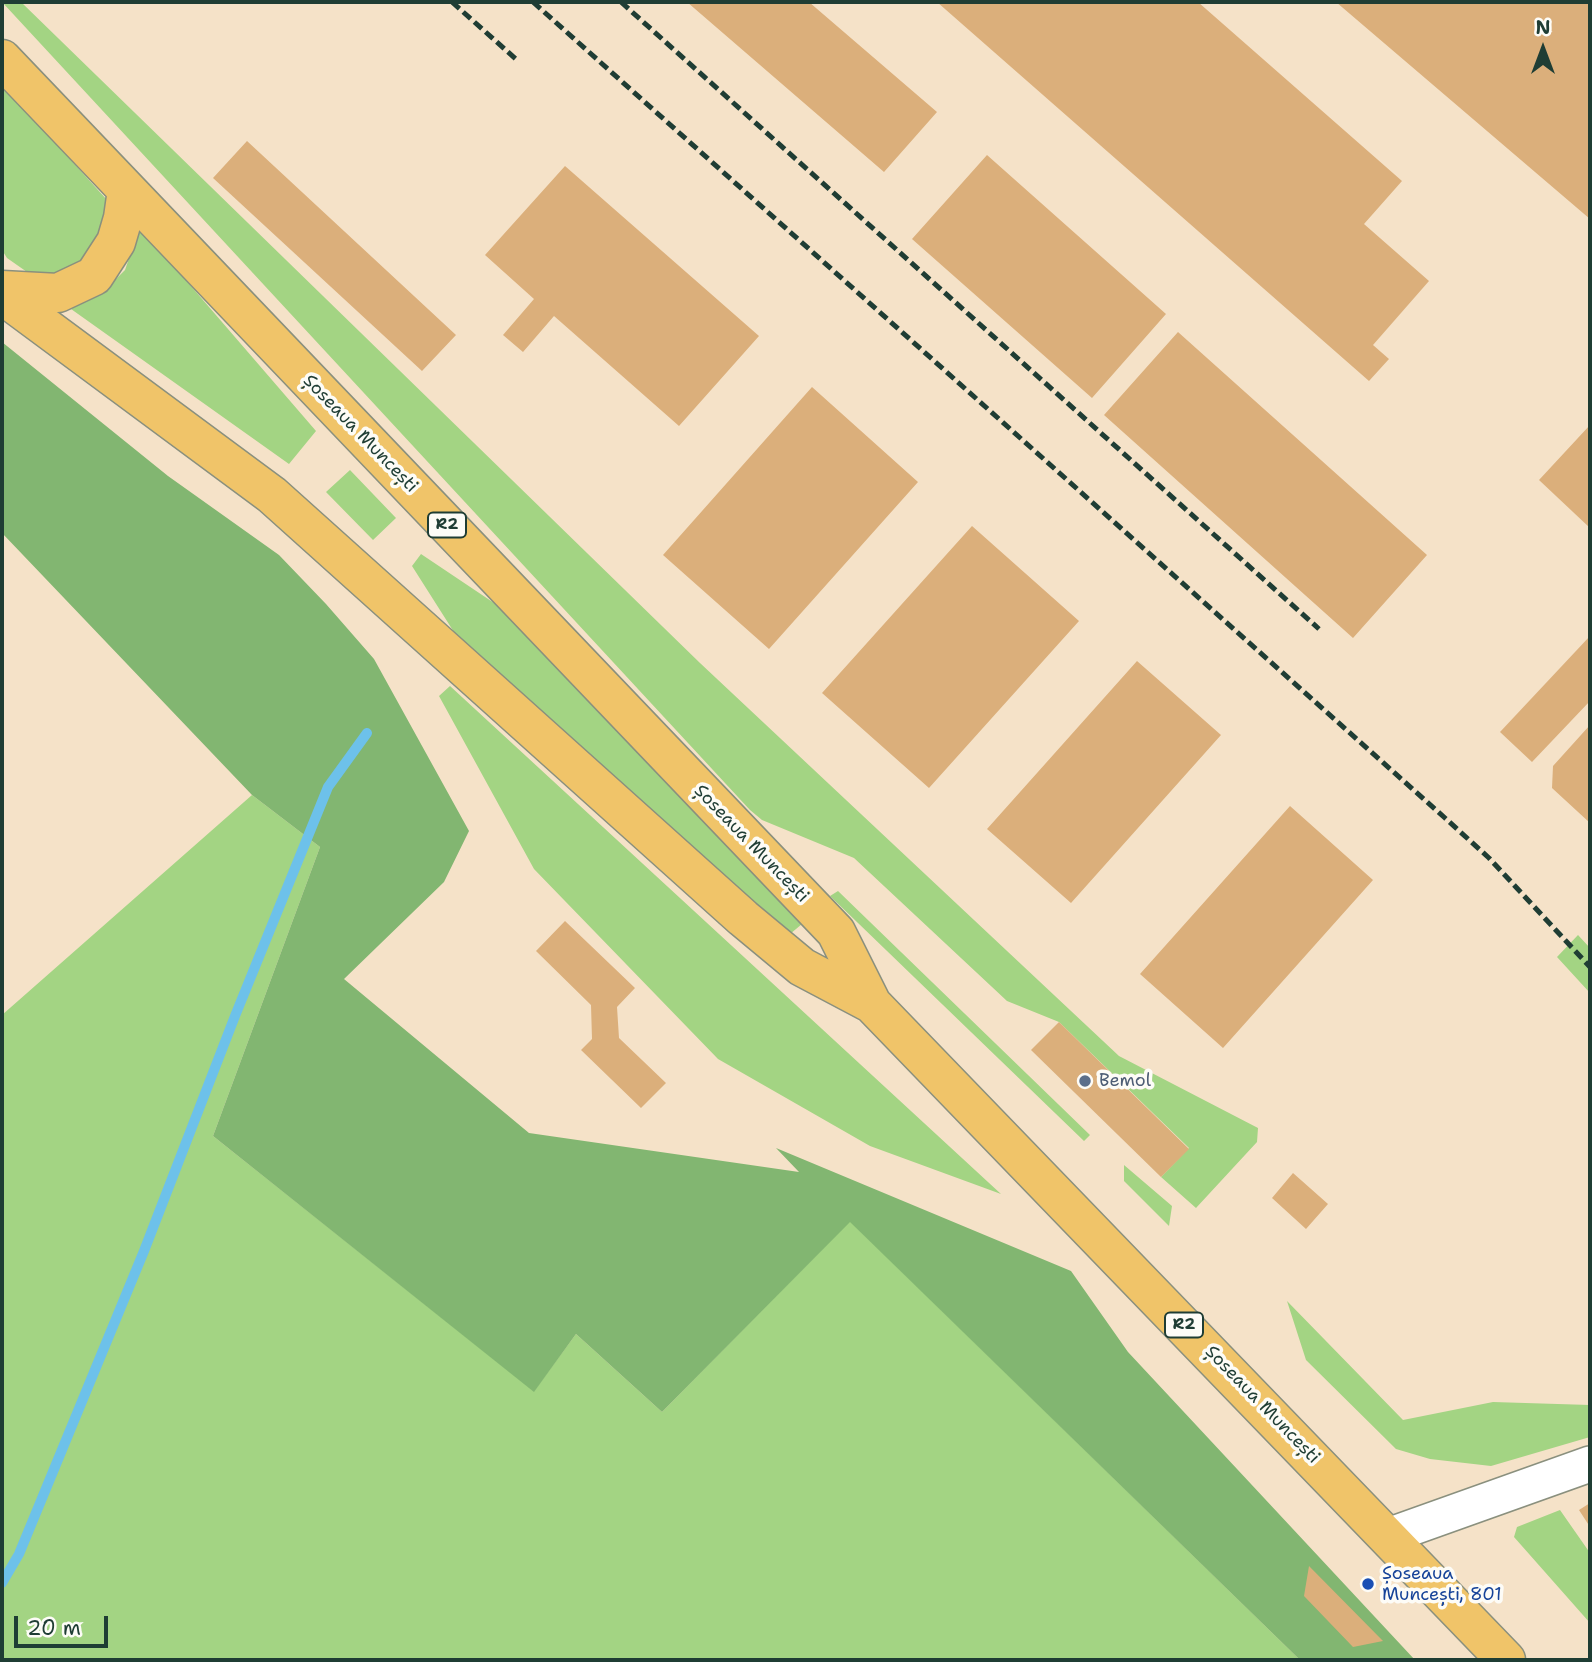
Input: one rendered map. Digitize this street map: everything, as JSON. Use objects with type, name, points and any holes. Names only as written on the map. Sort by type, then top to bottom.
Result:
[{"type":"main road","name":"Șoseaua Muncești","points":[[2,60],[836,932],[873,1004],[1506,1660]]},
{"type":"main road","points":[[2,292],[58,293],[94,276],[116,242],[124,218],[127,190]]},
{"type":"main road","name":"Șoseaua Muncești","points":[[2,292],[272,495],[782,951],[802,967],[873,1004]]},
{"type":"lane","points":[[1388,1536],[1590,1464]]},
{"type":"green space","points":[[2,2],[21,2],[700,663],[1119,1056],[1258,1128],[1257,1142],[1196,1208],[1161,1177],[1189,1148],[1059,1022],[1007,1001],[854,858],[762,820],[750,810]]},
{"type":"green space","points":[[2,84],[117,211],[82,267],[37,279],[7,258],[2,250]]},
{"type":"green space","points":[[140,227],[316,431],[289,464],[71,309],[105,290],[125,270]]},
{"type":"green space","points":[[2,342],[168,476],[279,555],[326,604],[374,659],[469,831],[444,882],[344,979],[529,1133],[799,1172],[776,1148],[1071,1271],[1128,1352],[1415,1660],[1300,1660],[850,1222],[662,1412],[576,1334],[534,1392],[213,1136],[320,847],[252,795],[2,533]]},
{"type":"green space","points":[[350,470],[396,518],[373,540],[326,492]]},
{"type":"green space","points":[[421,554],[503,609],[802,924],[790,934],[459,640],[412,566]]},
{"type":"green space","points":[[450,686],[1001,1194],[870,1146],[718,1059],[534,869],[439,696]]},
{"type":"green space","points":[[252,795],[320,847],[213,1136],[534,1391],[576,1334],[662,1412],[850,1221],[1300,1660],[2,1660],[2,1015]]},
{"type":"green space","points":[[838,891],[1090,1135],[1084,1141],[830,896]]},
{"type":"green space","points":[[1578,935],[1590,948],[1590,993],[1557,957]]},
{"type":"green space","points":[[1124,1165],[1172,1206],[1169,1226],[1124,1181]]},
{"type":"green space","points":[[1287,1301],[1403,1420],[1493,1402],[1590,1405],[1590,1437],[1491,1466],[1430,1459],[1396,1449],[1306,1360]]},
{"type":"green space","points":[[1560,1510],[1590,1553],[1590,1623],[1514,1537],[1517,1527]]},
{"type":"building","points":[[687,2],[809,2],[937,112],[884,172]]},
{"type":"building","points":[[937,2],[1198,2],[1402,181],[1364,224],[1429,281],[1373,345],[1389,359],[1369,381]]},
{"type":"building","points":[[1336,2],[1590,2],[1590,219]]},
{"type":"building","points":[[247,141],[456,335],[422,371],[213,178]]},
{"type":"building","points":[[987,155],[1166,314],[1092,398],[912,239]]},
{"type":"building","points":[[565,166],[759,336],[679,426],[554,316],[523,352],[503,335],[534,299],[485,255]]},
{"type":"building","points":[[1178,332],[1427,555],[1353,638],[1104,415]]},
{"type":"building","points":[[812,387],[918,482],[769,649],[663,555]]},
{"type":"building","points":[[1590,425],[1590,528],[1539,480]]},
{"type":"building","points":[[972,526],[1079,621],[929,788],[822,693]]},
{"type":"building","points":[[1590,636],[1590,701],[1532,762],[1500,732]]},
{"type":"building","points":[[1137,661],[1221,735],[1071,903],[987,829]]},
{"type":"building","points":[[1590,725],[1590,823],[1552,788],[1553,766]]},
{"type":"building","points":[[1290,806],[1373,880],[1223,1048],[1140,974]]},
{"type":"building","points":[[565,921],[635,988],[617,1007],[619,1038],[666,1083],[641,1108],[581,1050],[592,1039],[591,1005],[536,951]]},
{"type":"building","points":[[1059,1022],[1189,1149],[1161,1177],[1031,1050]]},
{"type":"building","points":[[1293,1173],[1328,1204],[1306,1229],[1272,1198]]},
{"type":"building","points":[[1590,1503],[1590,1527],[1579,1510]]},
{"type":"building","points":[[1309,1566],[1383,1641],[1353,1647],[1304,1596]]},
{"type":"waterway","points":[[2,1583],[19,1554],[144,1251],[328,787],[367,733]]},
{"type":"railway","points":[[452,2],[518,61]]},
{"type":"railway","points":[[533,2],[1489,858],[1590,967]]},
{"type":"railway","points":[[621,2],[1319,629]]},
{"type":"place","name":"Bemol","points":[[1085,1081]]},
{"type":"place","name":"Șoseaua Muncești, 801","points":[[1368,1584]]}]
